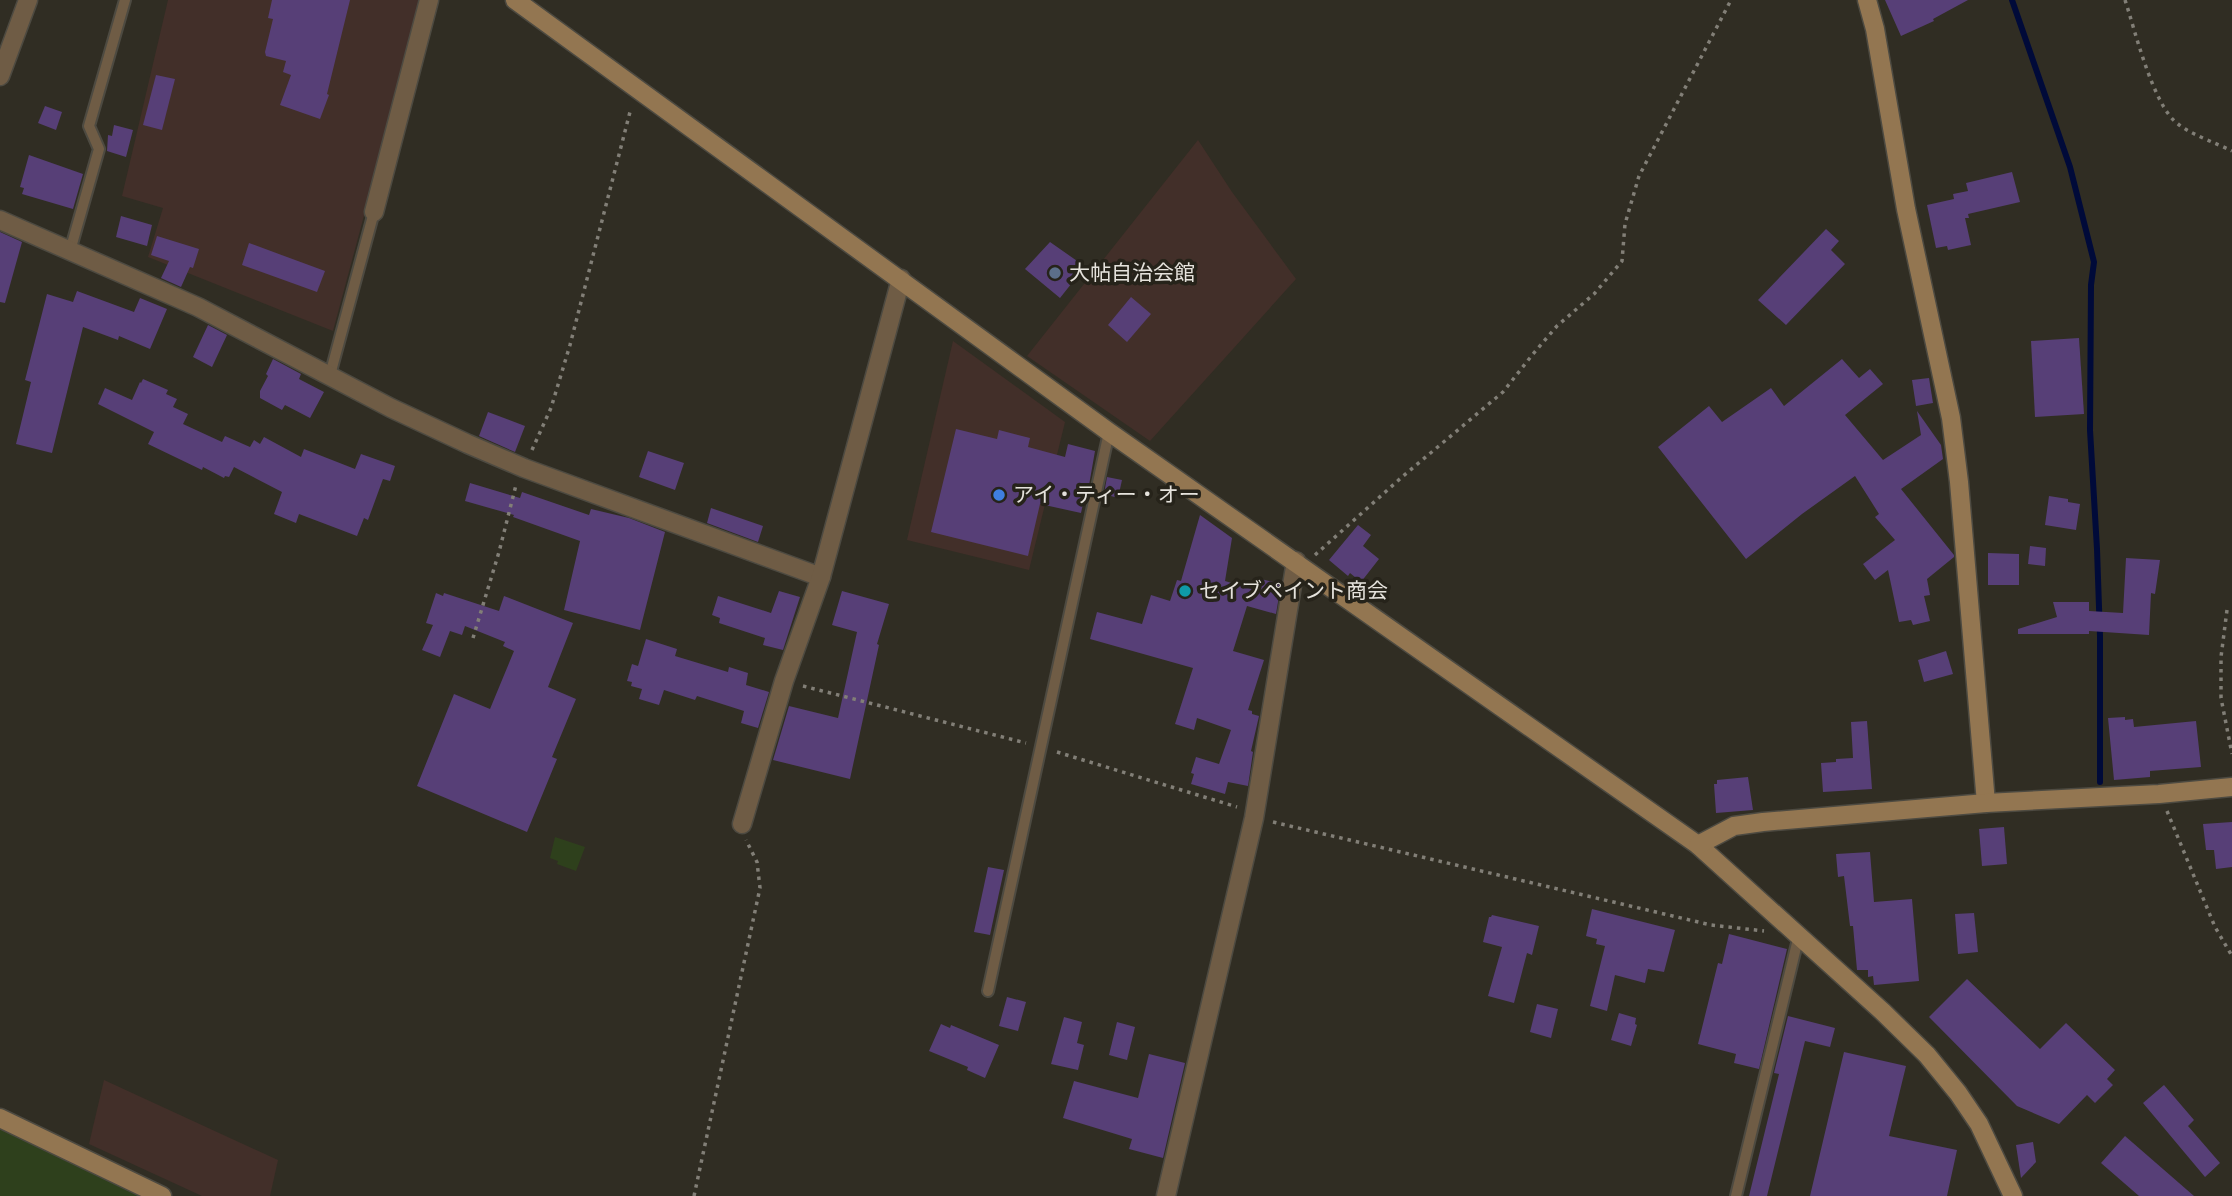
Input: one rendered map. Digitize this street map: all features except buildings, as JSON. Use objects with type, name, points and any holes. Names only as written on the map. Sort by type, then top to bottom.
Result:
[{"type":"street","points":[[0,76],[28,0]]},
{"type":"street","points":[[374,212],[429,0]]},
{"type":"street","points":[[515,0],[1109,432],[1698,845],[1927,1055],[1979,1124],[2013,1196]]},
{"type":"street","points":[[1867,0],[1875,29],[1906,209],[1951,418],[1959,482],[1986,803]]},
{"type":"street","points":[[0,220],[198,307],[424,423],[524,468],[821,577]]},
{"type":"street","points":[[742,824],[784,681],[821,577],[901,279]]},
{"type":"street","points":[[1166,1196],[1254,815],[1300,564]]},
{"type":"street","points":[[1698,845],[1734,826],[1986,803],[2159,794],[2232,787]]},
{"type":"street","points":[[0,1118],[162,1196]]},
{"type":"lane","points":[[70,251],[99,149],[89,126],[125,0]]},
{"type":"lane","points":[[330,375],[374,212]]},
{"type":"lane","points":[[988,990],[1109,432]]},
{"type":"lane","points":[[1736,1196],[1799,935]]},
{"type":"path","points":[[1300,564],[1503,392],[1557,326],[1594,294],[1622,261],[1625,224],[1639,176],[1731,0]]},
{"type":"path","points":[[2125,0],[2147,68],[2165,111],[2178,124],[2232,151]]},
{"type":"path","points":[[473,638],[499,552],[513,493],[551,408],[570,345],[636,88]]},
{"type":"path","points":[[2227,610],[2221,657],[2221,698],[2232,754]]},
{"type":"path","points":[[784,681],[1039,747],[1254,815],[1711,925],[1799,935]]},
{"type":"path","points":[[2159,794],[2215,927],[2232,956]]},
{"type":"path","points":[[694,1196],[760,888],[757,862],[742,833],[742,824]]},
{"type":"shaded area","points":[[168,0],[422,0],[333,331],[148,257],[163,208],[122,196]]},
{"type":"shaded area","points":[[1198,140],[1232,192],[1296,279],[1150,441],[1027,356]]},
{"type":"shaded area","points":[[953,341],[1065,422],[1029,570],[907,540]]},
{"type":"shaded area","points":[[104,1080],[278,1160],[270,1196],[202,1196],[89,1144]]},
{"type":"green space","points":[[555,837],[585,847],[576,871],[557,864],[558,861],[550,858]]},
{"type":"green space","points":[[0,1129],[139,1196],[0,1196]]},
{"type":"waterway","points":[[2012,0],[2070,167],[2094,262],[2091,285],[2090,430],[2100,636],[2100,782]]},
{"type":"place","name":"大帖自治会館","points":[[1055,273]]},
{"type":"place","name":"アイ・ティー・オー","points":[[999,495]]},
{"type":"place","name":"セイブペイント商会","points":[[1185,591]]}]
